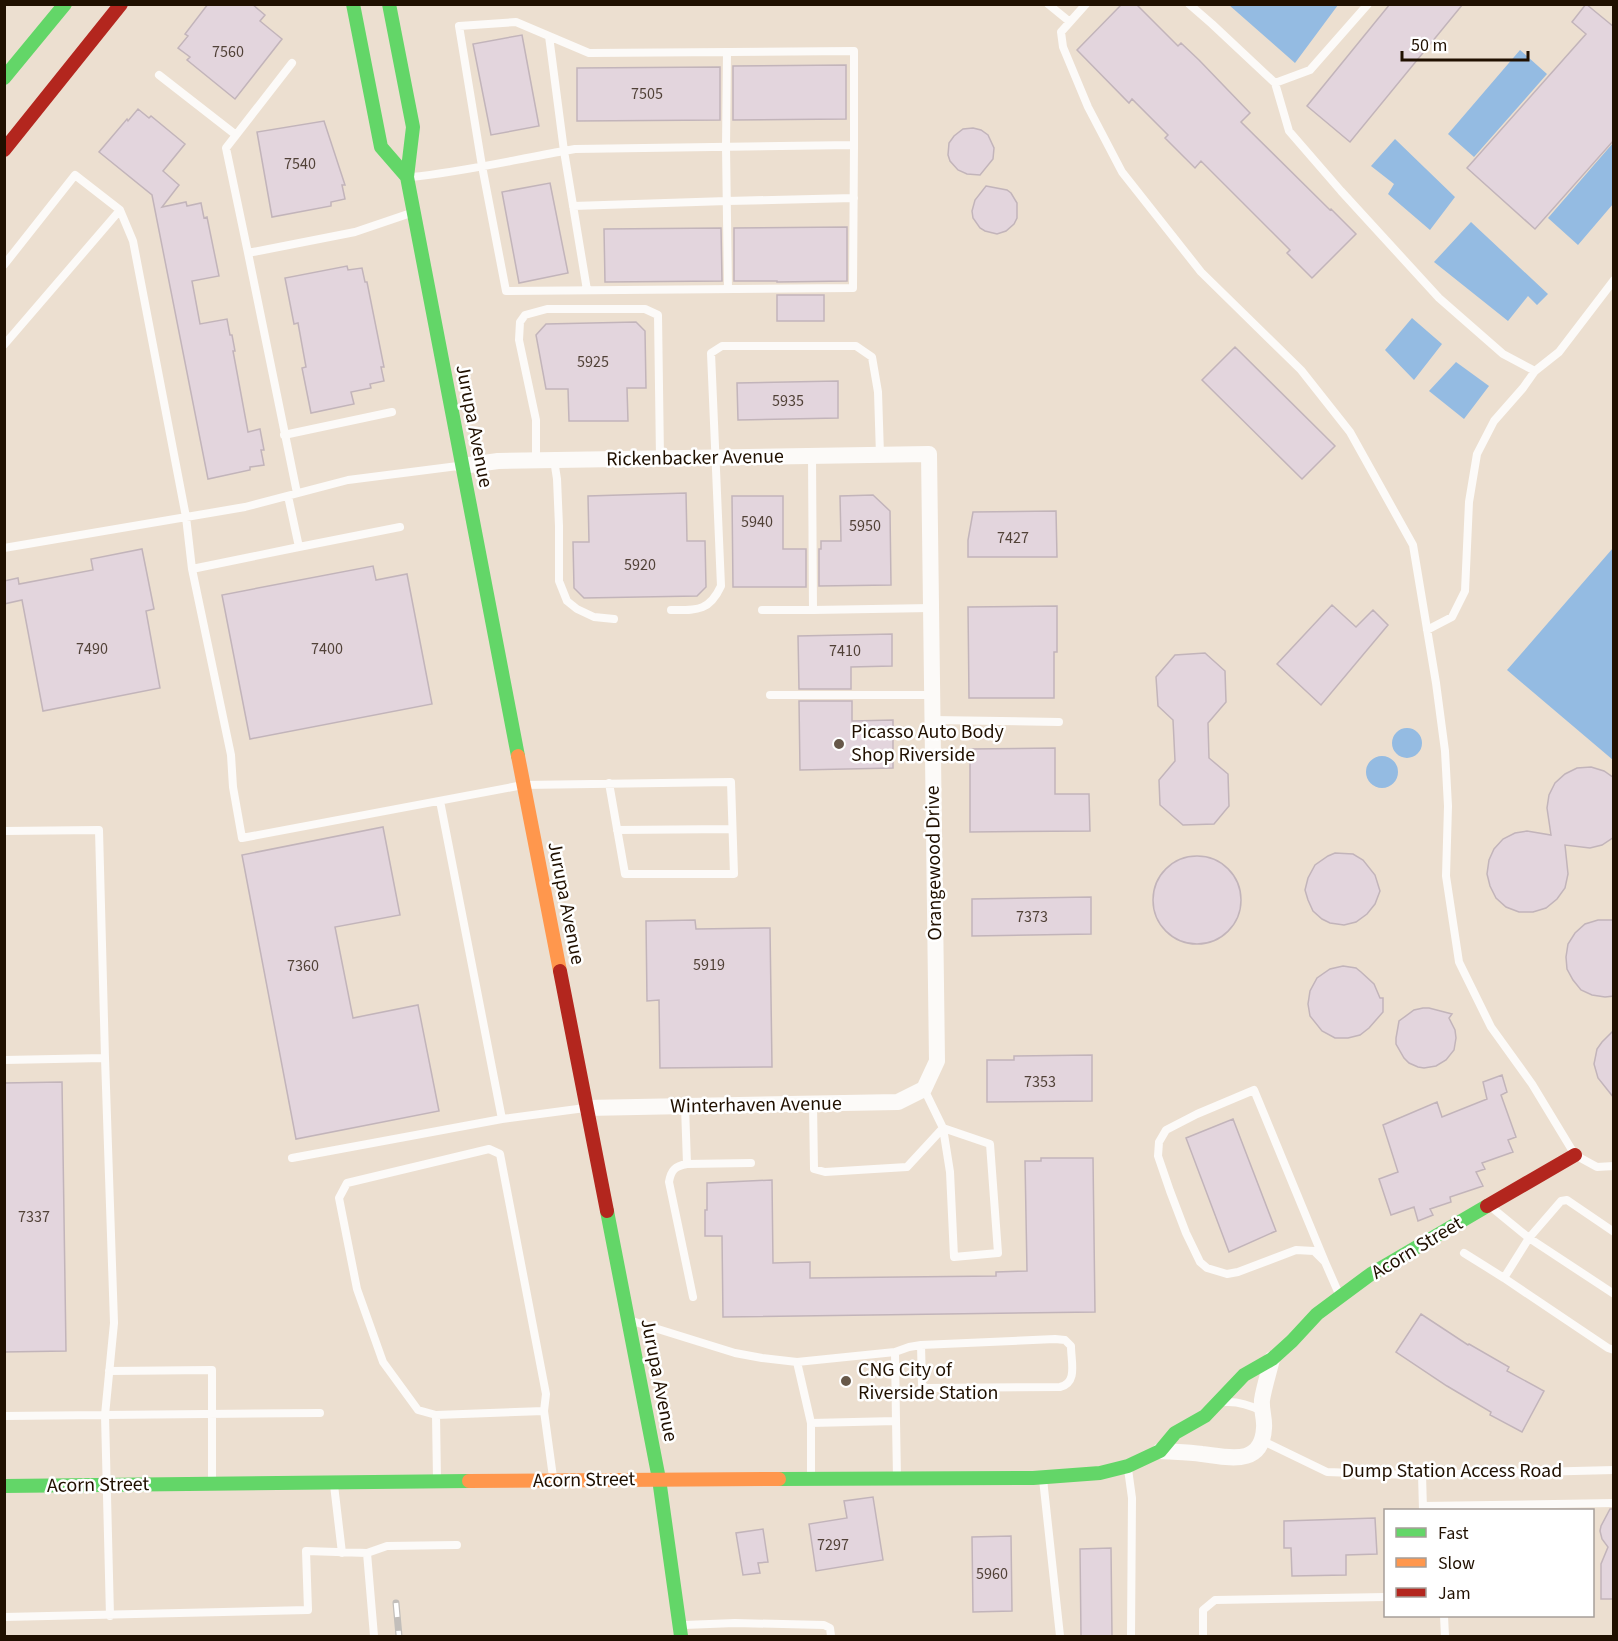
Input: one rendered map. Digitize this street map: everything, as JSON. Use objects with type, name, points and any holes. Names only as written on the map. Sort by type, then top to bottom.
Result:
[{"type":"main road","points":[[4,78],[65,4]]},
{"type":"main road","points":[[4,150],[121,4]]},
{"type":"main road","name":"Jurupa Avenue","points":[[353,4],[381,147],[407,177]]},
{"type":"main road","name":"Jurupa Avenue","points":[[389,4],[413,127],[407,177],[659,1479],[680,1631]]},
{"type":"main road","name":"Acorn Street","points":[[4,1486],[1043,1477],[1100,1473],[1128,1466],[1160,1451],[1175,1433],[1205,1416],[1245,1375],[1272,1359],[1317,1314],[1371,1274],[1575,1155]]},
{"type":"street","name":"Rickenbacker Avenue","points":[[462,466],[498,461],[536,460],[928,454]]},
{"type":"street","name":"Orangewood Drive","points":[[924,1089],[937,1061],[928,454]]},
{"type":"street","name":"Winterhaven Avenue","points":[[586,1108],[898,1102],[924,1089]]},
{"type":"street","points":[[1261,1440],[1264,1428],[1262,1399],[1272,1359]]},
{"type":"street","name":"Acorn Street","points":[[1160,1451],[1200,1453],[1235,1459],[1248,1456],[1256,1450],[1261,1440]]},
{"type":"lane","points":[[1047,4],[1070,22]]},
{"type":"lane","points":[[1086,4],[1061,32],[1063,47],[1088,107],[1122,172],[1201,272],[1301,370],[1350,432],[1413,546],[1445,751],[1448,806],[1446,876],[1459,963],[1491,1027],[1532,1084],[1575,1155],[1597,1167],[1614,1166]]},
{"type":"lane","points":[[1189,4],[1275,83],[1289,131],[1439,298],[1503,354],[1535,371]]},
{"type":"lane","points":[[1275,83],[1310,70],[1368,4]]},
{"type":"lane","points":[[516,22],[549,36],[589,53],[854,51],[854,288],[506,291],[482,166],[459,26],[516,22]]},
{"type":"lane","points":[[549,36],[564,151],[587,290]]},
{"type":"lane","points":[[727,52],[728,289]]},
{"type":"lane","points":[[292,63],[226,148],[284,435],[299,547]]},
{"type":"lane","points":[[159,75],[236,135]]},
{"type":"lane","points":[[407,177],[442,174],[575,149],[854,145]]},
{"type":"lane","points":[[4,264],[75,175],[120,210],[133,241],[186,517],[192,569],[231,755],[232,787],[242,838],[523,785],[609,783],[731,782],[734,874],[625,874],[609,783]]},
{"type":"lane","points":[[573,206],[854,198]]},
{"type":"lane","points":[[4,345],[120,210]]},
{"type":"lane","points":[[248,253],[355,232],[414,212]]},
{"type":"lane","points":[[1427,630],[1452,617],[1465,591],[1469,502],[1477,454],[1494,421],[1535,371],[1559,352],[1614,280]]},
{"type":"lane","points":[[536,460],[536,420],[519,340],[520,322],[525,315],[547,309],[603,308],[645,309],[658,315],[660,458]]},
{"type":"lane","points":[[671,610],[698,610],[713,600],[721,586],[711,353],[722,346],[856,346],[872,357],[878,392],[880,455]]},
{"type":"lane","points":[[284,435],[392,412]]},
{"type":"lane","points":[[812,456],[813,610]]},
{"type":"lane","points":[[554,460],[557,478],[559,581],[567,601],[577,609],[594,617],[614,619]]},
{"type":"lane","points":[[4,548],[245,507],[348,480],[462,466]]},
{"type":"lane","points":[[192,569],[400,527]]},
{"type":"lane","points":[[762,610],[931,608]]},
{"type":"lane","points":[[770,695],[932,695]]},
{"type":"lane","points":[[932,720],[1059,722]]},
{"type":"lane","points":[[440,801],[502,1119]]},
{"type":"lane","points":[[617,830],[732,829]]},
{"type":"lane","points":[[4,831],[99,830],[114,1323],[105,1415],[110,1616]]},
{"type":"lane","points":[[4,1060],[105,1058]]},
{"type":"lane","points":[[924,1089],[943,1128],[950,1172],[954,1257],[998,1253],[990,1144],[943,1128]]},
{"type":"lane","points":[[1325,1262],[1314,1251],[1296,1250],[1238,1272],[1227,1274],[1206,1268],[1200,1262],[1186,1233],[1158,1156],[1159,1142],[1166,1130],[1254,1090],[1341,1297]]},
{"type":"lane","points":[[813,1104],[814,1168],[825,1172],[907,1167],[943,1128]]},
{"type":"lane","points":[[685,1106],[687,1164]]},
{"type":"lane","points":[[292,1158],[502,1119],[586,1108]]},
{"type":"lane","points":[[543,1411],[436,1415],[418,1410],[383,1362],[357,1289],[339,1198],[347,1182],[489,1149],[500,1154],[546,1394],[543,1411],[553,1480]]},
{"type":"lane","points":[[693,1297],[669,1182],[671,1172],[678,1166],[687,1164],[751,1163]]},
{"type":"lane","points":[[1504,1278],[1529,1238],[1561,1201],[1567,1200],[1614,1232]]},
{"type":"lane","points":[[1489,1205],[1529,1238],[1614,1294]]},
{"type":"lane","points":[[1464,1253],[1614,1350]]},
{"type":"lane","points":[[627,1319],[735,1353],[797,1362],[895,1352],[921,1345],[1065,1340],[1071,1347],[1072,1380],[1068,1386],[1060,1388],[926,1388],[922,1384],[921,1345]]},
{"type":"lane","points":[[895,1352],[897,1478]]},
{"type":"lane","points":[[797,1362],[811,1423],[812,1478]]},
{"type":"lane","points":[[110,1371],[212,1370],[212,1484]]},
{"type":"lane","points":[[1219,1403],[1235,1401],[1250,1405],[1262,1412]]},
{"type":"lane","points":[[4,1416],[320,1413]]},
{"type":"lane","points":[[436,1415],[437,1481]]},
{"type":"lane","points":[[811,1423],[896,1421]]},
{"type":"lane","name":"Dump Station Access Road","points":[[1261,1440],[1327,1472],[1422,1474],[1614,1470]]},
{"type":"lane","points":[[1128,1466],[1132,1498],[1131,1636]]},
{"type":"lane","points":[[1422,1474],[1423,1508],[1614,1503]]},
{"type":"lane","points":[[1043,1477],[1060,1636]]},
{"type":"lane","points":[[333,1482],[342,1553]]},
{"type":"lane","points":[[4,1617],[308,1610],[306,1551],[367,1553],[387,1546],[457,1545]]},
{"type":"lane","points":[[367,1553],[374,1636]]},
{"type":"lane","points":[[1203,1636],[1203,1610],[1215,1600],[1384,1597]]},
{"type":"lane","points":[[1444,1617],[1445,1636]]},
{"type":"lane","points":[[680,1631],[735,1623],[824,1625],[830,1628],[831,1636]]},
{"type":"water","points":[[1229,5],[1338,5],[1295,63]]},
{"type":"water","points":[[1520,50],[1547,74],[1474,157],[1448,134]]},
{"type":"water","points":[[1395,139],[1455,197],[1430,230],[1388,194],[1394,184],[1371,166]]},
{"type":"water","points":[[1613,143],[1613,204],[1578,245],[1548,218]]},
{"type":"water","points":[[1471,222],[1548,294],[1537,305],[1528,296],[1508,321],[1434,262]]},
{"type":"water","points":[[1412,318],[1442,344],[1414,380],[1385,350]]},
{"type":"water","points":[[1456,362],[1489,386],[1464,419],[1429,391]]},
{"type":"water","points":[[1613,548],[1613,760],[1507,670]]},
{"type":"water","points":[[1407,728],[1418,732],[1422,743],[1418,754],[1407,758],[1396,754],[1392,743],[1396,732]]},
{"type":"water","points":[[1382,756],[1393,761],[1398,772],[1393,783],[1382,788],[1371,783],[1366,772],[1371,761]]},
{"type":"building","points":[[208,4],[252,4],[265,15],[260,21],[282,39],[235,99],[187,60],[190,57],[178,48],[188,36],[185,34]]},
{"type":"building","points":[[1122,4],[1136,4],[1178,46],[1181,43],[1199,60],[1250,113],[1241,122],[1356,234],[1312,278],[1287,253],[1290,250],[1201,161],[1195,168],[1165,138],[1168,135],[1132,99],[1129,103],[1077,50]]},
{"type":"building","points":[[1390,4],[1463,4],[1350,142],[1307,106]]},
{"type":"building","points":[[1586,4],[1614,27],[1614,140],[1535,229],[1467,168],[1586,34],[1572,22]]},
{"type":"building","points":[[522,35],[539,126],[491,135],[473,44]]},
{"type":"building","points":[[846,65],[846,119],[733,120],[733,66]]},
{"type":"building","points":[[720,67],[720,120],[577,121],[577,68]]},
{"type":"building","points":[[138,109],[149,118],[151,116],[185,144],[163,171],[179,185],[162,207],[186,202],[187,206],[201,203],[204,218],[207,217],[219,276],[192,281],[200,324],[227,319],[230,335],[232,335],[248,432],[260,429],[264,450],[261,450],[264,465],[250,467],[250,470],[208,479],[152,195],[99,152]]},
{"type":"building","points":[[324,121],[345,185],[342,185],[345,199],[331,202],[331,206],[272,217],[257,132]]},
{"type":"building","points":[[973,128],[988,135],[994,148],[993,159],[980,175],[967,174],[958,170],[948,155],[949,143],[954,136],[963,129]]},
{"type":"building","points":[[550,183],[568,273],[519,283],[502,192]]},
{"type":"building","points":[[986,186],[1007,190],[1017,203],[1017,218],[1014,224],[1006,231],[997,234],[980,228],[973,218],[975,200]]},
{"type":"building","points":[[847,227],[847,281],[734,281],[734,228]]},
{"type":"building","points":[[721,228],[722,281],[605,282],[604,229]]},
{"type":"building","points":[[347,266],[348,270],[362,268],[365,282],[367,282],[384,367],[381,367],[384,381],[370,384],[371,388],[351,392],[354,404],[311,413],[302,368],[306,367],[298,323],[294,324],[285,278]]},
{"type":"building","points":[[777,295],[824,295],[824,321],[777,321]]},
{"type":"building","points":[[636,322],[645,331],[646,388],[627,388],[628,421],[569,421],[568,389],[546,389],[536,335],[546,324]]},
{"type":"building","points":[[1235,347],[1335,446],[1302,479],[1202,380]]},
{"type":"building","points":[[838,381],[838,418],[738,420],[737,383]]},
{"type":"building","points":[[686,493],[687,541],[705,541],[706,587],[697,596],[584,598],[574,588],[573,542],[589,542],[588,496]]},
{"type":"building","points":[[873,495],[890,511],[891,585],[819,586],[821,541],[841,541],[840,496]]},
{"type":"building","points":[[732,496],[783,496],[783,549],[806,549],[806,587],[733,587]]},
{"type":"building","points":[[1056,511],[1057,557],[968,557],[968,540],[973,512]]},
{"type":"building","points":[[142,549],[154,609],[146,611],[160,688],[43,711],[22,600],[4,604],[4,581],[18,578],[19,584],[93,570],[91,559]]},
{"type":"building","points":[[373,566],[376,580],[407,574],[432,704],[250,739],[222,595]]},
{"type":"building","points":[[1332,605],[1356,627],[1373,610],[1388,625],[1321,705],[1277,664]]},
{"type":"building","points":[[1057,606],[1054,698],[969,698],[968,607]]},
{"type":"building","points":[[892,634],[892,666],[851,667],[851,689],[799,689],[798,636]]},
{"type":"building","points":[[1205,653],[1225,671],[1226,702],[1208,723],[1209,758],[1228,774],[1229,806],[1214,824],[1183,825],[1160,805],[1159,780],[1175,761],[1173,720],[1158,706],[1156,677],[1175,655]]},
{"type":"building","points":[[799,701],[852,701],[852,721],[893,720],[893,768],[800,770]]},
{"type":"building","points":[[1055,748],[1055,794],[1089,794],[1090,831],[970,832],[970,749]]},
{"type":"building","points":[[1591,767],[1604,771],[1614,778],[1614,837],[1602,845],[1590,848],[1565,845],[1568,874],[1565,888],[1546,908],[1533,912],[1519,912],[1506,907],[1496,898],[1487,874],[1489,860],[1494,849],[1503,839],[1515,833],[1527,831],[1551,835],[1547,808],[1549,795],[1555,783],[1565,774],[1577,768]]},
{"type":"building","points":[[383,827],[400,915],[335,927],[353,1018],[418,1005],[439,1111],[296,1139],[242,855]]},
{"type":"building","points":[[1335,853],[1353,854],[1363,860],[1375,875],[1380,891],[1375,904],[1367,914],[1356,922],[1344,925],[1330,923],[1313,911],[1305,890],[1315,865]]},
{"type":"building","points":[[1188,856],[1206,856],[1222,863],[1234,875],[1241,891],[1241,909],[1234,925],[1222,937],[1206,944],[1188,944],[1172,937],[1160,925],[1153,909],[1153,891],[1160,875],[1172,863]]},
{"type":"building","points":[[1091,897],[1091,934],[972,936],[972,899]]},
{"type":"building","points":[[695,920],[696,929],[770,928],[772,1067],[660,1068],[659,1000],[647,1001],[646,921]]},
{"type":"building","points":[[1598,920],[1614,920],[1614,996],[1592,995],[1581,990],[1567,969],[1568,944],[1585,924]]},
{"type":"building","points":[[1343,966],[1356,968],[1374,984],[1380,998],[1383,998],[1383,1012],[1360,1035],[1335,1038],[1322,1031],[1310,1016],[1308,1004],[1310,991],[1317,978],[1330,969]]},
{"type":"building","points":[[1423,1008],[1452,1014],[1449,1018],[1456,1038],[1454,1050],[1446,1060],[1436,1066],[1424,1068],[1409,1063],[1396,1044],[1399,1021],[1414,1010]]},
{"type":"building","points":[[1614,1030],[1614,1098],[1598,1078],[1594,1064],[1597,1049]]},
{"type":"building","points":[[1092,1055],[1092,1101],[987,1102],[987,1060],[1014,1060],[1014,1056]]},
{"type":"building","points":[[1502,1075],[1507,1092],[1501,1095],[1516,1137],[1508,1140],[1513,1152],[1482,1163],[1485,1169],[1476,1172],[1483,1186],[1450,1197],[1451,1202],[1430,1209],[1433,1215],[1418,1221],[1414,1207],[1391,1215],[1379,1179],[1398,1172],[1383,1125],[1437,1102],[1442,1117],[1487,1099],[1483,1082]]},
{"type":"building","points":[[62,1082],[66,1351],[4,1352],[4,1083]]},
{"type":"building","points":[[1233,1119],[1276,1231],[1229,1252],[1186,1138]]},
{"type":"building","points":[[1041,1158],[1093,1158],[1095,1312],[723,1317],[722,1236],[705,1236],[707,1183],[772,1180],[773,1263],[810,1262],[810,1278],[996,1276],[996,1272],[1027,1271],[1025,1161],[1041,1161]]},
{"type":"building","points":[[1421,1314],[1468,1345],[1509,1367],[1507,1371],[1544,1391],[1522,1432],[1490,1415],[1491,1412],[1396,1352]]},
{"type":"building","points":[[873,1497],[883,1560],[816,1571],[809,1524],[847,1518],[844,1501]]},
{"type":"building","points":[[1610,1509],[1614,1509],[1614,1599],[1601,1599],[1601,1564],[1608,1547],[1600,1531]]},
{"type":"building","points":[[1375,1518],[1377,1554],[1346,1555],[1346,1575],[1292,1576],[1291,1548],[1284,1548],[1284,1521]]},
{"type":"building","points":[[763,1529],[768,1562],[758,1563],[760,1573],[743,1575],[736,1533]]},
{"type":"building","points":[[1011,1536],[1012,1611],[973,1612],[972,1537]]},
{"type":"building","points":[[1111,1548],[1112,1636],[1081,1636],[1080,1549]]},
{"type":"railway","points":[[396,1603],[399,1636]]},
{"type":"traffic: fast","points":[[4,78],[65,4]]},
{"type":"traffic: fast","points":[[353,4],[381,147],[407,177]]},
{"type":"traffic: fast","points":[[389,4],[413,127],[407,177],[518,756]]},
{"type":"traffic: fast","points":[[779,1479],[1033,1478],[1100,1473],[1128,1466],[1160,1451],[1175,1433],[1205,1416],[1244,1375],[1272,1359],[1317,1314],[1371,1274],[1487,1206]]},
{"type":"traffic: fast","points":[[607,1211],[659,1479],[681,1636]]},
{"type":"traffic: fast","points":[[4,1486],[469,1481]]},
{"type":"traffic: slow","points":[[518,756],[560,971]]},
{"type":"traffic: slow","points":[[469,1481],[779,1479]]},
{"type":"traffic: jam","points":[[4,150],[121,4]]},
{"type":"traffic: jam","points":[[560,971],[607,1211]]},
{"type":"traffic: jam","points":[[1487,1206],[1575,1155]]},
{"type":"place","name":"Picasso Auto Body Shop Riverside","points":[[839,744]]},
{"type":"place","name":"CNG City of Riverside Station","points":[[846,1381]]}]
